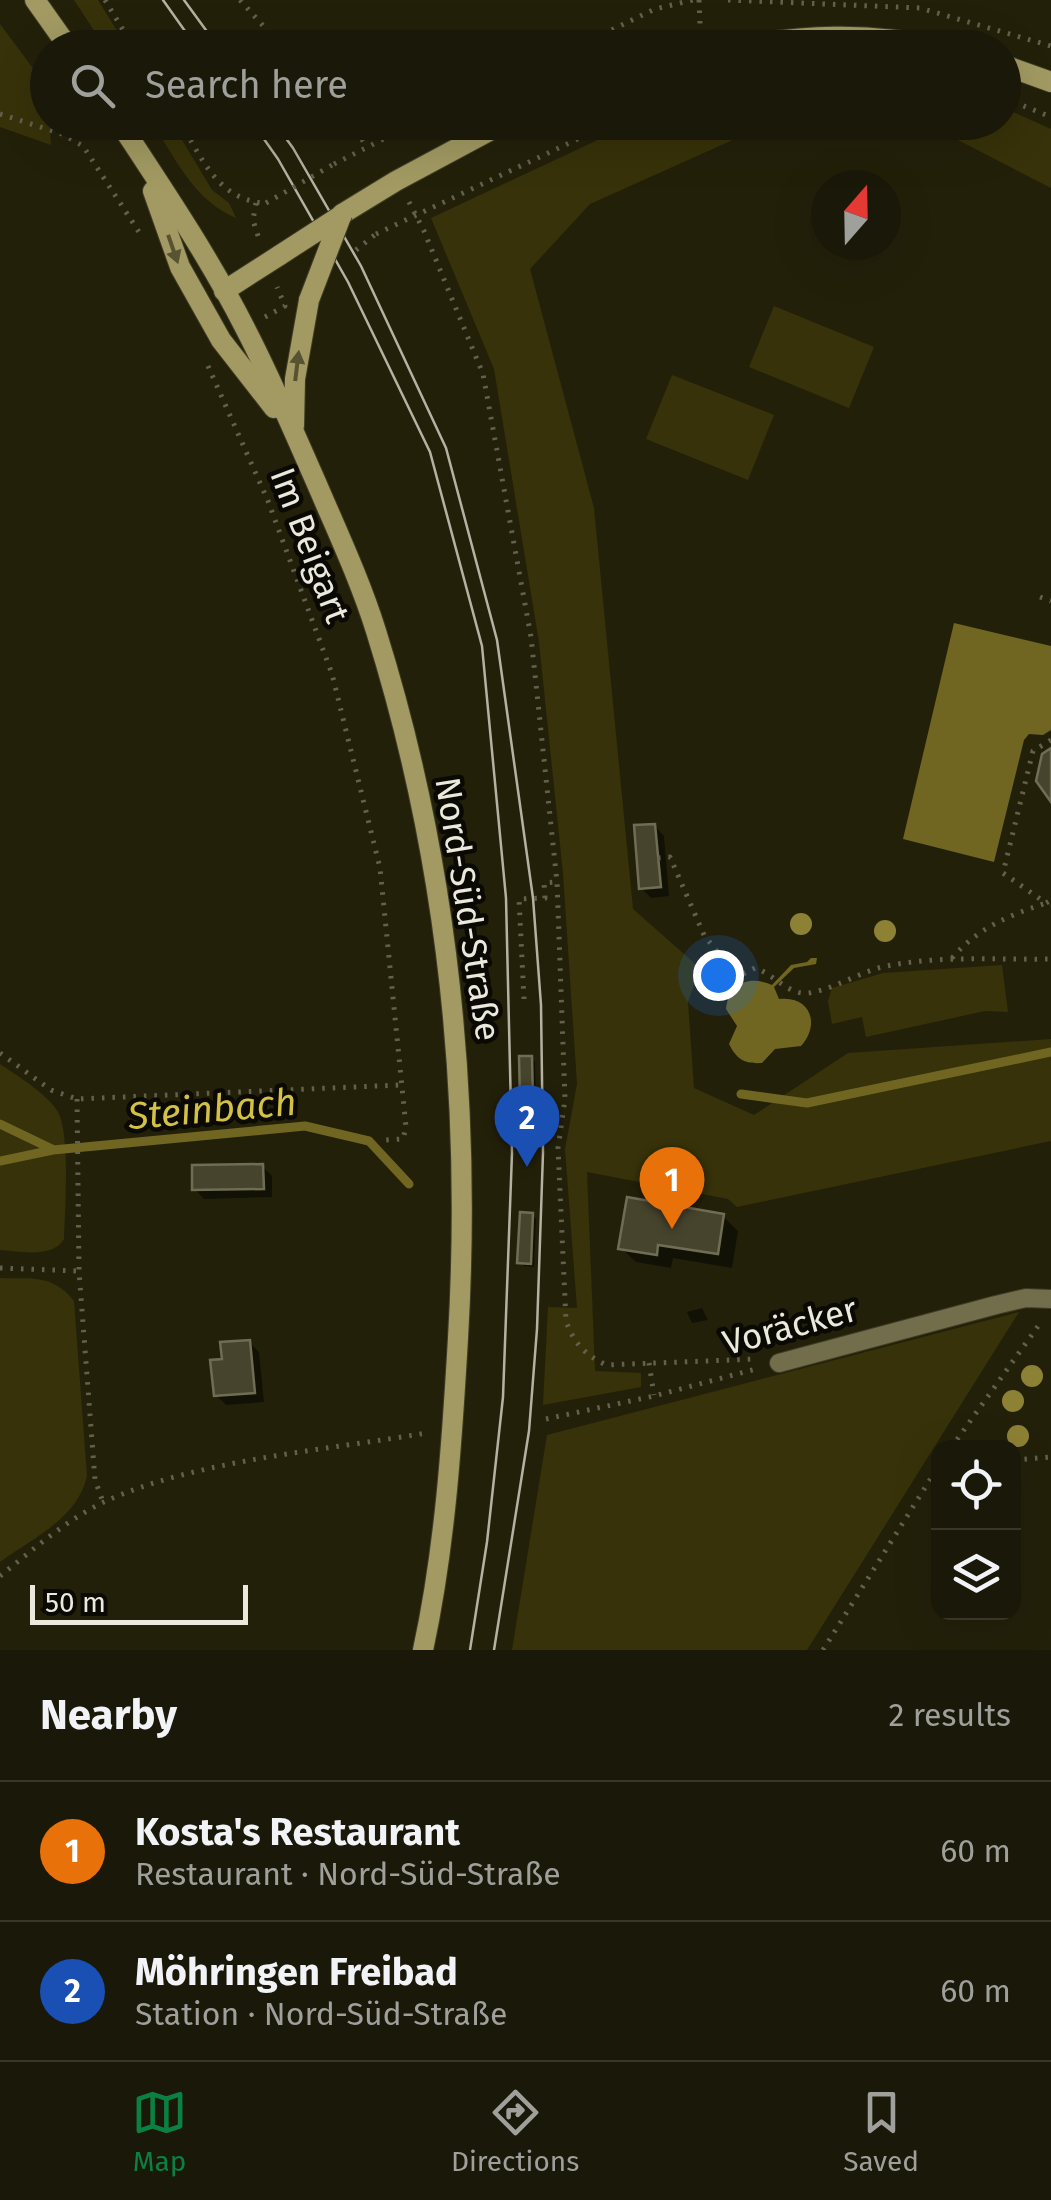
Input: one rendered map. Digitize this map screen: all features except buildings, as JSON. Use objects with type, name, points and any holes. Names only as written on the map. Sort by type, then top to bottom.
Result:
[{"type":"main road","points":[[34,0],[56,30]]},
{"type":"main road","points":[[1021,72],[1051,82]]},
{"type":"main road","name":"Nord-Süd-Straße","points":[[131,140],[224,290],[294,433],[376,628],[418,782],[434,860],[458,1063],[462,1271],[455,1398],[432,1608],[423,1650]]},
{"type":"main road","points":[[224,290],[351,208],[472,140]]},
{"type":"main road","points":[[142,156],[180,267],[221,340],[294,433]]},
{"type":"main road","points":[[294,433],[295,379],[309,300],[351,208]]},
{"type":"lane","name":"Voräcker","points":[[779,1363],[996,1304],[1026,1298],[1051,1299]]},
{"type":"path","points":[[106,0],[124,30]]},
{"type":"path","points":[[240,0],[266,30]]},
{"type":"path","points":[[611,30],[655,9],[696,0],[699,30]]},
{"type":"path","points":[[1021,105],[1051,117]]},
{"type":"path","points":[[0,114],[30,124]]},
{"type":"path","points":[[72,140],[83,146],[148,245]]},
{"type":"path","points":[[191,140],[218,185],[256,203],[266,203],[379,140]]},
{"type":"path","points":[[362,140],[366,146]]},
{"type":"path","points":[[376,234],[576,140]]},
{"type":"path","points":[[396,181],[417,216],[483,374],[531,637],[557,882],[565,1098],[558,1148],[566,1320],[574,1340],[588,1356],[606,1365],[748,1357],[779,1363]]},
{"type":"path","name":"Im Beigart","points":[[201,351],[268,500],[332,674],[380,868],[406,1127],[403,1138],[386,1140]]},
{"type":"path","points":[[1040,597],[1051,601]]},
{"type":"path","points":[[1049,902],[1003,874],[1034,752],[1051,740]]},
{"type":"path","points":[[658,858],[670,857],[704,935],[737,977],[756,968],[770,972],[786,988],[808,994],[878,968],[952,959],[1051,958]]},
{"type":"path","points":[[524,999],[519,899],[545,898],[544,883],[557,882]]},
{"type":"path","points":[[952,959],[972,936],[1001,918],[1049,902]]},
{"type":"path","points":[[0,1054],[51,1090],[76,1100],[400,1086]]},
{"type":"path","points":[[76,1100],[78,1271],[96,1480],[104,1502]]},
{"type":"path","points":[[0,1268],[78,1271]]},
{"type":"path","points":[[957,1440],[1051,1308]]},
{"type":"path","name":"Voräcker","points":[[546,1420],[779,1363]]},
{"type":"path","points":[[649,1364],[654,1396]]},
{"type":"path","points":[[0,1576],[62,1528],[104,1502],[208,1469],[426,1434]]},
{"type":"path","points":[[1021,1460],[1051,1458]]},
{"type":"path","points":[[823,1650],[931,1478]]},
{"type":"shaded area","points":[[74,0],[98,0],[117,30],[94,30]]},
{"type":"shaded area","points":[[0,24],[30,64],[30,138],[0,127]]},
{"type":"shaded area","points":[[1021,116],[1051,129],[1051,188],[958,140],[1021,140]]},
{"type":"shaded area","points":[[163,140],[182,140],[212,190],[229,203],[236,218],[209,201]]},
{"type":"shaded area","points":[[598,140],[733,140],[590,204],[530,269],[594,508],[633,909],[700,968],[688,1002],[694,1088],[754,1115],[848,1053],[1051,1039],[1051,1141],[737,1207],[728,1199],[587,1172],[595,1371],[641,1373],[641,1387],[543,1405],[548,1307],[577,1308],[565,1149],[577,1084],[563,873],[539,642],[494,369],[431,218]]},
{"type":"shaded area","points":[[774,306],[874,347],[849,408],[749,367]]},
{"type":"shaded area","points":[[672,375],[774,415],[748,480],[646,439]]},
{"type":"shaded area","points":[[954,623],[1051,646],[1051,730],[1043,735],[1029,734],[1024,740],[994,862],[903,839]]},
{"type":"shaded area","points":[[817,958],[816,964],[794,968],[774,987],[779,999],[805,1006],[811,1020],[807,1038],[801,1046],[775,1049],[762,1063],[742,1060],[729,1044],[737,1026],[726,1009],[731,993],[748,981],[772,985],[791,965]]},
{"type":"shaded area","points":[[1002,965],[1008,1012],[985,1011],[866,1037],[862,1017],[832,1024],[828,1001],[832,988],[883,973]]},
{"type":"shaded area","points":[[0,1064],[49,1100],[62,1125],[66,1175],[64,1239],[44,1252],[0,1250]]},
{"type":"shaded area","points":[[0,1278],[50,1282],[74,1301],[87,1476],[82,1491],[64,1515],[0,1562]]},
{"type":"shaded area","points":[[1019,1312],[939,1440],[931,1440],[931,1452],[807,1650],[512,1650],[547,1435]]},
{"type":"waterway","name":"Steinbach","points":[[741,1094],[807,1103],[1051,1052]]},
{"type":"waterway","points":[[0,1124],[52,1149]]},
{"type":"waterway","name":"Steinbach","points":[[0,1161],[53,1150],[305,1126],[369,1141],[409,1184]]},
{"type":"tram line","points":[[163,0],[184,30]]},
{"type":"tram line","points":[[184,0],[206,30]]},
{"type":"tram line","points":[[265,140],[348,282],[430,452],[482,646],[506,898],[512,1153],[503,1397],[470,1650]]},
{"type":"tram line","points":[[287,140],[361,266],[446,448],[497,640],[533,898],[541,1005],[543,1153],[537,1329],[529,1431],[494,1650]]},
{"type":"place","name":"Möhringen Freibad","points":[[527,1167]]},
{"type":"place","name":"Kosta's Restaurant","points":[[672,1229]]}]
